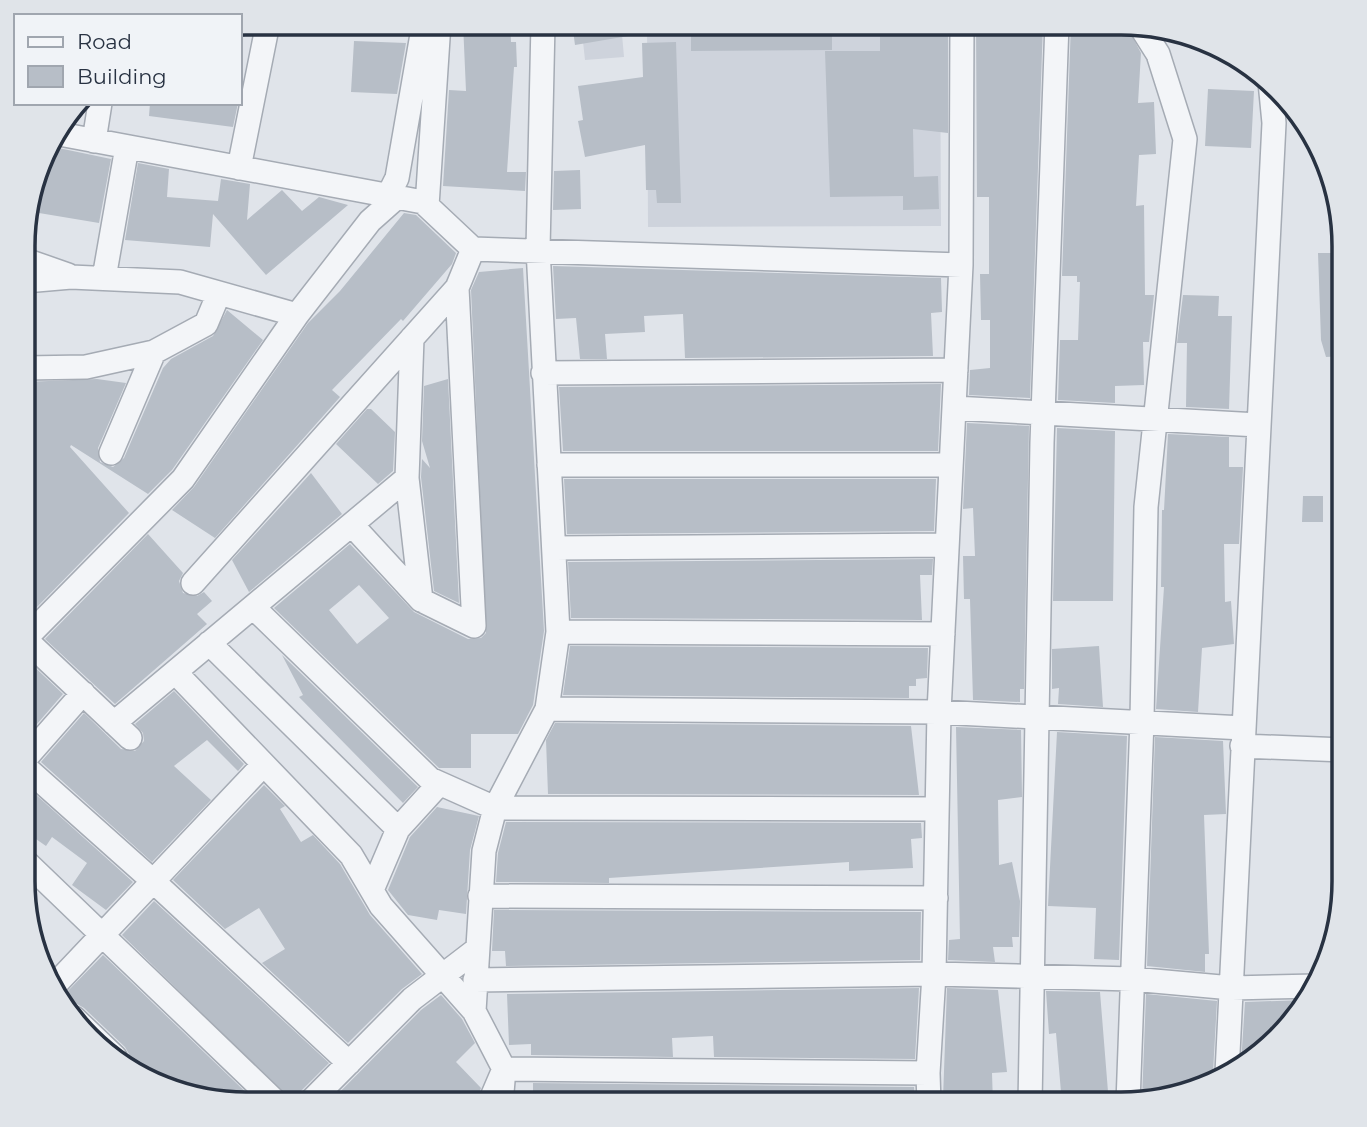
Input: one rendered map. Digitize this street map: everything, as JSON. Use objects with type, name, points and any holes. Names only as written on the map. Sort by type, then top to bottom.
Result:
[{"type":"street","points":[[239,168],[266,35]]},
{"type":"street","points":[[35,628],[183,479],[297,315],[392,196],[422,35]]},
{"type":"street","points":[[427,206],[438,35]]},
{"type":"street","points":[[474,1011],[484,851],[495,808],[547,709],[558,632],[538,249],[543,35]]},
{"type":"street","points":[[929,1092],[934,974],[939,712],[961,265],[962,35]]},
{"type":"street","points":[[1030,1092],[1043,413],[1057,35]]},
{"type":"street","points":[[1128,1092],[1142,720],[1146,506],[1185,139],[1157,54],[1147,37]]},
{"type":"street","points":[[1228,1062],[1274,124],[1272,99]]},
{"type":"street","points":[[93,141],[100,105]]},
{"type":"street","points":[[67,136],[423,202],[473,248],[961,265]]},
{"type":"street","points":[[104,278],[127,147]]},
{"type":"street","points":[[193,583],[457,288],[473,248]]},
{"type":"street","points":[[35,264],[71,277]]},
{"type":"street","points":[[35,280],[71,277],[180,282],[297,315]]},
{"type":"street","points":[[352,525],[421,600],[474,626],[457,288]]},
{"type":"street","points":[[35,369],[86,368],[154,352],[206,324],[219,293]]},
{"type":"street","points":[[412,338],[407,478],[421,600]]},
{"type":"street","points":[[111,453],[154,352]]},
{"type":"street","points":[[543,373],[956,370]]},
{"type":"street","points":[[954,408],[1258,425]]},
{"type":"street","points":[[549,465],[951,465]]},
{"type":"street","points":[[35,649],[122,730],[174,672],[407,478]]},
{"type":"street","points":[[554,548],[947,545]]},
{"type":"street","points":[[254,607],[430,779],[495,808],[937,809]]},
{"type":"street","points":[[558,632],[943,634]]},
{"type":"street","points":[[209,643],[398,829]]},
{"type":"street","points":[[174,672],[351,855],[381,906],[474,1011],[504,1069],[502,1092]]},
{"type":"street","points":[[35,748],[83,693]]},
{"type":"street","points":[[547,709],[939,712],[1036,719],[1142,720],[1332,748]]},
{"type":"street","points":[[60,980],[263,765]]},
{"type":"street","points":[[35,776],[349,1063]]},
{"type":"street","points":[[372,890],[398,829],[439,784]]},
{"type":"street","points":[[35,871],[265,1092]]},
{"type":"street","points":[[480,896],[936,898]]},
{"type":"street","points":[[320,1092],[412,999],[476,950]]},
{"type":"street","points":[[475,979],[934,974],[1132,979],[1232,988],[1303,986]]},
{"type":"street","points":[[504,1069],[928,1073]]},
{"type":"street","points":[[494,1092],[504,1069]]},
{"type":"shaded area","points":[[582,35],[622,35],[624,57],[585,60]]},
{"type":"shaded area","points":[[647,35],[940,35],[941,226],[648,227]]},
{"type":"building","points":[[464,35],[511,35],[511,42],[516,42],[517,67],[514,67],[507,172],[526,172],[525,191],[443,186],[449,90],[466,91]]},
{"type":"building","points":[[574,35],[634,35],[575,45]]},
{"type":"building","points":[[691,35],[832,35],[832,50],[691,51]]},
{"type":"building","points":[[880,35],[948,35],[948,133],[913,129],[914,177],[938,176],[939,209],[903,210],[903,196],[830,197],[825,51],[880,51]]},
{"type":"building","points":[[976,35],[1043,35],[1030,398],[969,395],[970,370],[990,368],[990,320],[981,320],[980,274],[989,274],[989,197],[977,197]]},
{"type":"building","points":[[1071,35],[1131,35],[1141,53],[1138,103],[1154,102],[1156,154],[1139,155],[1136,206],[1144,205],[1145,295],[1154,295],[1149,342],[1143,342],[1144,385],[1115,386],[1115,403],[1058,400],[1060,340],[1078,340],[1080,282],[1077,282],[1077,276],[1062,276]]},
{"type":"building","points":[[354,41],[406,43],[397,94],[351,92]]},
{"type":"building","points":[[676,42],[681,203],[657,203],[656,190],[646,190],[645,145],[585,157],[578,121],[583,120],[578,86],[643,77],[642,43]]},
{"type":"building","points":[[1208,89],[1254,91],[1251,148],[1205,146]]},
{"type":"building","points":[[150,105],[238,105],[233,127],[149,116]]},
{"type":"building","points":[[60,148],[111,159],[99,223],[38,213],[42,192]]},
{"type":"building","points":[[138,163],[169,169],[167,197],[218,201],[221,179],[250,184],[247,220],[282,190],[302,211],[319,197],[348,205],[266,275],[213,214],[210,247],[125,240]]},
{"type":"building","points":[[580,170],[581,209],[553,210],[554,171]]},
{"type":"building","points":[[404,213],[416,215],[456,253],[452,264],[403,321],[401,319],[332,390],[340,397],[215,538],[172,510],[194,487],[308,323],[340,291]]},
{"type":"building","points":[[1318,253],[1332,253],[1332,357],[1326,357],[1321,340]]},
{"type":"building","points":[[553,266],[941,278],[942,312],[931,313],[933,356],[685,358],[683,314],[644,316],[645,332],[605,334],[607,359],[580,359],[576,318],[556,319]]},
{"type":"building","points":[[523,268],[544,631],[533,705],[518,734],[471,734],[471,768],[439,768],[274,608],[350,544],[414,612],[468,639],[481,638],[486,633],[471,290],[479,272]],"holes":[[[359,585],[389,618],[357,644],[329,610]]]},
{"type":"building","points":[[1183,295],[1219,296],[1218,316],[1232,316],[1229,409],[1186,407],[1187,343],[1177,343]]},
{"type":"building","points":[[227,310],[263,340],[172,470],[148,494],[71,445],[129,513],[36,608],[35,382],[97,379],[126,383],[98,448],[100,462],[113,467],[124,458],[163,368],[171,359],[213,336]]},
{"type":"building","points":[[448,379],[459,603],[434,591],[421,477],[422,459],[430,468],[422,441],[424,386]]},
{"type":"building","points":[[941,384],[938,451],[563,451],[559,387]]},
{"type":"building","points":[[367,409],[371,409],[395,432],[393,471],[378,484],[336,444]]},
{"type":"building","points":[[967,423],[1029,426],[1024,689],[1020,689],[1020,702],[973,700],[970,599],[964,599],[963,556],[975,556],[973,508],[963,509]]},
{"type":"building","points":[[1057,428],[1115,431],[1113,601],[1053,601]]},
{"type":"building","points":[[1168,434],[1229,437],[1229,467],[1243,467],[1239,544],[1224,544],[1225,602],[1231,601],[1234,644],[1202,648],[1198,712],[1156,709],[1164,587],[1161,587],[1162,510]]},
{"type":"building","points":[[311,473],[342,514],[249,592],[232,560]]},
{"type":"building","points":[[564,479],[936,479],[934,531],[567,534]]},
{"type":"building","points":[[1303,496],[1323,496],[1323,522],[1302,522]]},
{"type":"building","points":[[148,534],[183,573],[179,581],[183,593],[197,596],[204,592],[212,601],[197,614],[207,624],[115,704],[45,639]]},
{"type":"building","points":[[933,559],[932,575],[920,575],[922,620],[571,618],[568,562]]},
{"type":"building","points":[[570,646],[928,648],[927,678],[916,679],[916,686],[909,686],[909,698],[563,695]]},
{"type":"building","points":[[1099,646],[1103,707],[1058,704],[1059,688],[1052,689],[1052,649]]},
{"type":"building","points":[[282,655],[418,787],[403,803],[299,697],[303,695]]},
{"type":"building","points":[[35,667],[63,694],[35,726]]},
{"type":"building","points":[[174,691],[244,764],[238,771],[207,740],[174,766],[211,800],[152,862],[41,762],[84,713],[121,749],[135,751],[144,741],[143,733],[135,724]]},
{"type":"building","points":[[555,723],[911,726],[919,795],[548,794],[546,740]]},
{"type":"building","points":[[956,727],[1021,730],[1022,797],[998,800],[999,865],[1012,862],[1020,901],[1019,937],[1012,937],[1013,947],[993,947],[995,962],[948,960],[949,940],[960,939]]},
{"type":"building","points":[[1057,732],[1127,736],[1119,960],[1094,959],[1096,908],[1048,906]]},
{"type":"building","points":[[1155,737],[1223,741],[1226,814],[1204,815],[1209,954],[1205,954],[1205,972],[1147,966]]},
{"type":"building","points":[[264,785],[285,806],[280,809],[301,842],[313,835],[340,864],[370,915],[422,974],[402,989],[348,1043],[262,963],[285,949],[259,908],[225,929],[173,880]]},
{"type":"building","points":[[35,794],[133,882],[106,910],[72,885],[87,863],[52,837],[46,846],[35,838]]},
{"type":"building","points":[[437,807],[479,816],[470,850],[466,914],[439,910],[437,920],[408,915],[388,890],[410,837]]},
{"type":"building","points":[[506,822],[921,823],[922,838],[911,839],[913,868],[849,871],[849,862],[609,878],[609,883],[496,882],[498,853]]},
{"type":"building","points":[[154,901],[329,1063],[300,1092],[282,1092],[122,935]]},
{"type":"building","points":[[494,910],[921,912],[920,960],[506,966],[505,951],[492,951]]},
{"type":"building","points":[[103,955],[246,1092],[192,1085],[153,1070],[129,1056],[125,1047],[84,1008],[76,1004],[67,992]]},
{"type":"building","points":[[919,988],[915,1059],[714,1057],[713,1036],[672,1038],[673,1057],[531,1055],[531,1044],[509,1045],[507,994]]},
{"type":"building","points":[[947,988],[998,990],[1007,1072],[992,1073],[993,1092],[943,1092]]},
{"type":"building","points":[[1046,991],[1100,992],[1108,1092],[1061,1092],[1056,1033],[1049,1034]]},
{"type":"building","points":[[1146,994],[1217,1001],[1213,1070],[1189,1081],[1142,1091]]},
{"type":"building","points":[[441,995],[462,1019],[475,1043],[456,1062],[481,1088],[480,1092],[340,1092],[421,1010]]},
{"type":"building","points":[[1294,1000],[1280,1020],[1242,1053],[1245,1002]]},
{"type":"building","points":[[533,1083],[914,1087],[914,1092],[533,1092]]}]
